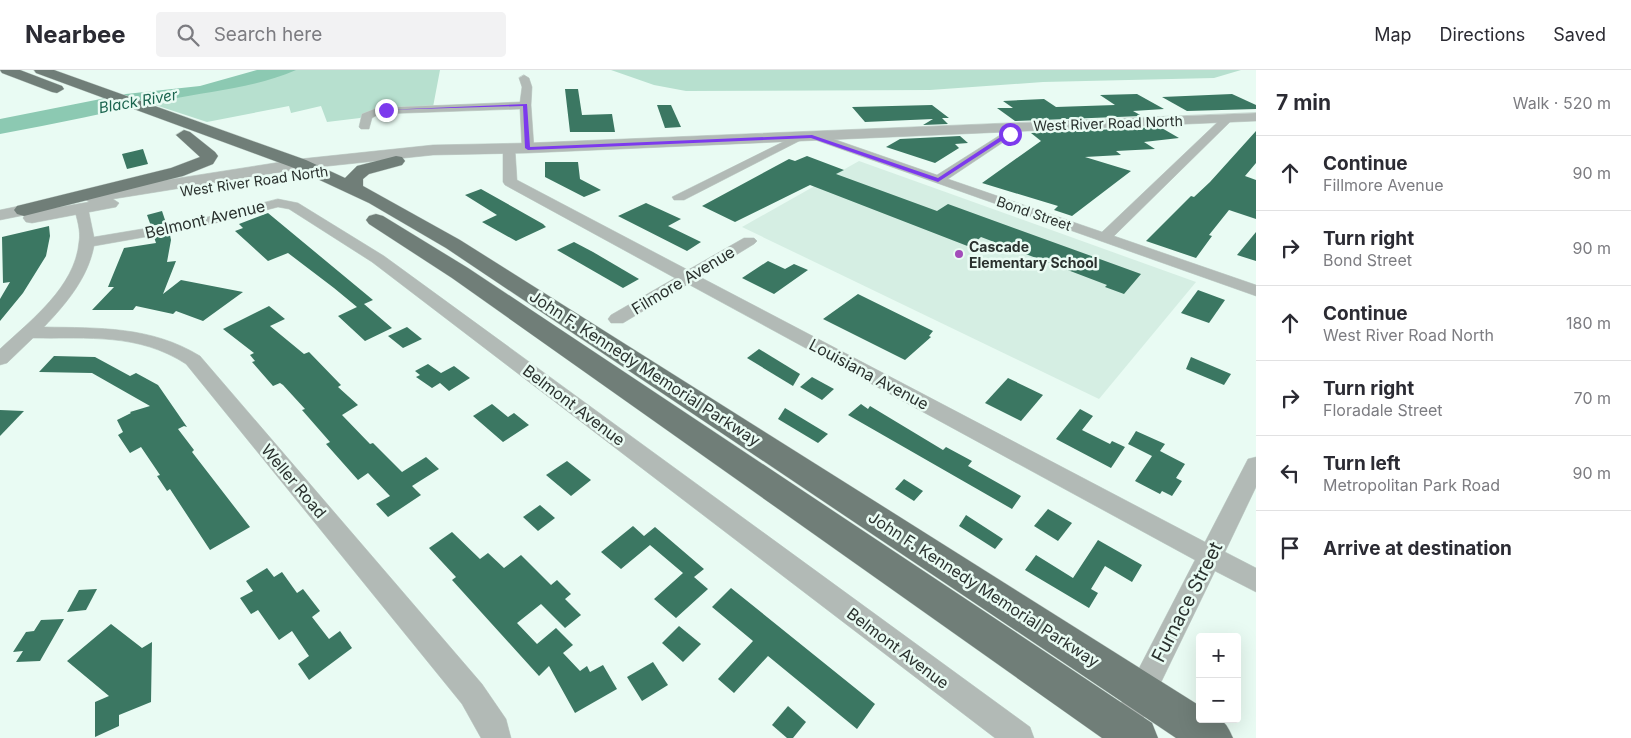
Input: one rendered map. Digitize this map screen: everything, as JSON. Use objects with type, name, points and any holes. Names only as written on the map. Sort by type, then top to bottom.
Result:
[{"type":"highway","name":"John F. Kennedy Memorial Parkway","points":[[7,70],[39,76],[60,77],[179,128],[294,170],[460,273],[1126,735]]},
{"type":"highway","name":"John F. Kennedy Memorial Parkway","points":[[39,76],[294,170],[354,189],[400,212],[454,244],[1212,738]]},
{"type":"highway","points":[[24,210],[177,172],[208,160],[209,156],[179,128]]},
{"type":"highway","points":[[354,189],[354,178],[363,170],[396,161]]},
{"type":"street","points":[[519,149],[528,87],[524,78]]},
{"type":"street","points":[[365,127],[366,116],[377,111],[525,105]]},
{"type":"street","name":"West River Road North","points":[[0,224],[294,170],[433,150],[519,149],[1256,117]]},
{"type":"street","points":[[1104,238],[1228,118]]},
{"type":"street","points":[[938,180],[1020,127]]},
{"type":"street","points":[[679,197],[806,136]]},
{"type":"street","name":"Bond Street","points":[[806,136],[1256,291]]},
{"type":"street","name":"West River Road North","points":[[0,215],[149,186],[294,170],[495,154],[519,149]]},
{"type":"street","name":"Louisiana Avenue","points":[[519,149],[510,182],[1256,580]]},
{"type":"street","name":"Belmont Avenue","points":[[87,244],[196,224],[278,203],[293,206],[378,259],[1018,738]]},
{"type":"street","points":[[0,359],[50,310],[74,278],[81,264],[87,244],[81,208]]},
{"type":"street","name":"Filmore Avenue","points":[[618,319],[749,241]]},
{"type":"street","name":"Weller Road","points":[[28,332],[109,334],[143,338],[176,349],[192,360],[472,694],[495,730],[496,738]]},
{"type":"street","name":"Furnace Street","points":[[1126,735],[1141,692],[1255,469]]},
{"type":"shaded area","points":[[274,70],[440,70],[433,107],[377,109],[360,118],[327,122],[321,106],[291,113],[289,106],[207,122],[140,100]]},
{"type":"shaded area","points":[[611,70],[1241,70],[1214,78],[1043,82],[930,90],[686,91],[654,85]]},
{"type":"shaded area","name":"Cascade Elementary School","points":[[859,161],[1196,282],[1099,399],[742,227]]},
{"type":"water","name":"Black River","points":[[257,70],[296,70],[249,85],[0,134],[0,119],[126,94],[200,86]]},
{"type":"building","points":[[565,89],[578,89],[582,115],[612,114],[615,132],[570,132]]},
{"type":"building","points":[[1137,94],[1164,109],[1133,111],[1142,116],[1015,121],[997,108],[1013,108],[1003,101],[1044,99],[1056,107],[1115,105],[1100,95]]},
{"type":"building","points":[[1232,94],[1256,105],[1256,109],[1187,111],[1162,97]]},
{"type":"building","points":[[657,105],[671,105],[681,127],[665,128]]},
{"type":"building","points":[[932,105],[949,118],[942,118],[948,124],[923,125],[933,119],[865,122],[852,107]]},
{"type":"building","points":[[1160,127],[1179,138],[1144,142],[1155,149],[1116,151],[1121,155],[1085,157],[1131,171],[1072,216],[1054,210],[1058,206],[982,183],[1041,141],[1031,133]]},
{"type":"building","points":[[1256,131],[1256,163],[1245,176],[1256,180],[1256,219],[1229,210],[1209,235],[1212,236],[1196,258],[1146,241],[1191,196],[1194,197],[1210,182]]},
{"type":"building","points":[[960,136],[968,143],[955,144],[959,148],[935,163],[886,147],[900,139]]},
{"type":"building","points":[[143,149],[148,164],[127,169],[122,154]]},
{"type":"building","points":[[807,156],[844,170],[836,174],[937,211],[948,204],[1141,274],[1124,294],[1105,287],[1107,285],[981,237],[970,247],[810,185],[735,222],[702,206],[789,159],[795,161]]},
{"type":"building","points":[[545,162],[578,162],[580,179],[601,190],[584,197],[545,177]]},
{"type":"building","points":[[481,189],[546,227],[516,241],[482,222],[497,215],[465,195]]},
{"type":"building","points":[[646,203],[681,219],[668,226],[701,242],[687,251],[618,216]]},
{"type":"building","points":[[162,211],[166,223],[151,226],[147,215]]},
{"type":"building","points":[[268,213],[373,300],[364,304],[392,328],[365,341],[338,316],[357,307],[288,253],[268,261],[235,231],[243,228],[239,224]]},
{"type":"building","points":[[49,226],[50,236],[46,256],[23,293],[0,321],[0,299],[10,282],[3,283],[2,237]]},
{"type":"building","points":[[1256,232],[1256,261],[1237,255]]},
{"type":"building","points":[[170,235],[171,240],[167,262],[176,261],[163,294],[181,280],[243,292],[203,321],[176,311],[173,314],[136,306],[133,310],[92,310],[114,287],[108,287],[124,248],[156,243],[154,237]]},
{"type":"building","points":[[574,242],[639,279],[623,288],[557,250]]},
{"type":"building","points":[[768,261],[785,269],[794,264],[808,270],[774,294],[742,278]]},
{"type":"building","points":[[1198,290],[1225,300],[1209,323],[1181,313]]},
{"type":"building","points":[[858,294],[933,331],[929,336],[931,337],[905,360],[823,319]]},
{"type":"building","points":[[269,306],[285,319],[270,326],[304,354],[309,352],[341,385],[338,387],[358,405],[342,415],[370,444],[373,443],[402,472],[426,457],[439,469],[412,486],[421,495],[388,517],[376,504],[390,496],[368,473],[358,480],[326,444],[330,442],[302,410],[305,409],[283,385],[280,383],[273,386],[252,362],[255,361],[250,355],[254,353],[223,329]]},
{"type":"building","points":[[407,327],[422,339],[403,348],[388,336]]},
{"type":"building","points":[[759,349],[800,374],[793,386],[747,358]]},
{"type":"building","points":[[54,356],[95,357],[130,376],[136,373],[158,385],[187,427],[184,426],[178,429],[194,450],[192,452],[250,527],[210,550],[170,489],[167,491],[157,476],[160,475],[141,447],[130,453],[118,435],[123,432],[117,420],[130,412],[150,406],[92,373],[39,372]]},
{"type":"building","points":[[1191,357],[1231,374],[1224,385],[1186,369]]},
{"type":"building","points":[[428,364],[441,373],[454,366],[470,378],[449,391],[440,383],[432,388],[416,377],[420,375],[415,371]]},
{"type":"building","points":[[812,377],[834,389],[822,400],[800,387]]},
{"type":"building","points":[[1008,378],[1043,395],[1021,421],[985,403]]},
{"type":"building","points":[[492,404],[508,417],[514,413],[529,425],[503,442],[473,416]]},
{"type":"building","points":[[861,404],[868,409],[870,406],[943,450],[946,447],[972,461],[968,466],[1021,496],[1012,509],[848,415]]},
{"type":"building","points":[[785,408],[828,434],[818,443],[778,419]]},
{"type":"building","points":[[1080,409],[1093,416],[1082,430],[1110,444],[1112,441],[1125,447],[1111,468],[1056,439]]},
{"type":"building","points":[[0,410],[24,411],[0,436]]},
{"type":"building","points":[[1136,431],[1165,444],[1160,451],[1185,464],[1176,478],[1182,481],[1172,496],[1162,491],[1160,494],[1135,481],[1152,456],[1128,444]]},
{"type":"building","points":[[567,461],[591,480],[571,496],[546,475]]},
{"type":"building","points":[[904,479],[923,491],[914,501],[895,489]]},
{"type":"building","points":[[540,505],[555,518],[538,531],[523,517]]},
{"type":"building","points":[[1048,509],[1072,523],[1058,541],[1034,526]]},
{"type":"building","points":[[966,515],[1003,539],[995,549],[959,526]]},
{"type":"building","points":[[633,526],[644,536],[655,527],[704,569],[694,577],[708,589],[676,618],[654,599],[683,573],[650,545],[621,569],[601,552]]},
{"type":"building","points":[[452,532],[480,559],[488,553],[504,568],[521,555],[551,585],[557,580],[571,594],[565,599],[581,615],[565,628],[541,604],[517,623],[537,644],[556,628],[573,645],[563,653],[580,671],[587,666],[590,672],[603,665],[617,689],[575,713],[549,666],[539,676],[452,580],[456,577],[429,548]]},
{"type":"building","points":[[1098,540],[1142,565],[1132,582],[1105,566],[1091,589],[1098,593],[1089,608],[1025,570],[1036,555],[1073,578]]},
{"type":"building","points":[[267,568],[274,577],[282,572],[297,593],[303,589],[320,611],[312,617],[329,639],[340,631],[352,648],[309,680],[298,664],[309,656],[292,631],[279,640],[258,610],[251,614],[240,598],[253,591],[246,581]]},
{"type":"building","points":[[731,588],[875,704],[857,729],[768,656],[734,693],[718,679],[753,641],[712,607]]},
{"type":"building","points":[[97,589],[86,610],[67,612],[79,590]]},
{"type":"building","points":[[64,619],[40,661],[16,662],[23,651],[13,652],[26,632],[34,631],[41,620]]},
{"type":"building","points":[[111,624],[142,648],[152,642],[151,702],[119,715],[119,726],[95,737],[95,702],[109,696],[67,661]]},
{"type":"building","points":[[679,626],[701,644],[683,662],[662,643]]},
{"type":"building","points":[[653,662],[668,685],[642,701],[627,677]]},
{"type":"building","points":[[788,706],[806,722],[793,738],[787,738],[772,725]]},
{"type":"place","name":"Cascade Elementary School","points":[[959,254]]},
{"type":"route","points":[[386,110],[525,105],[528,148],[812,136],[938,180],[1010,134]]}]
